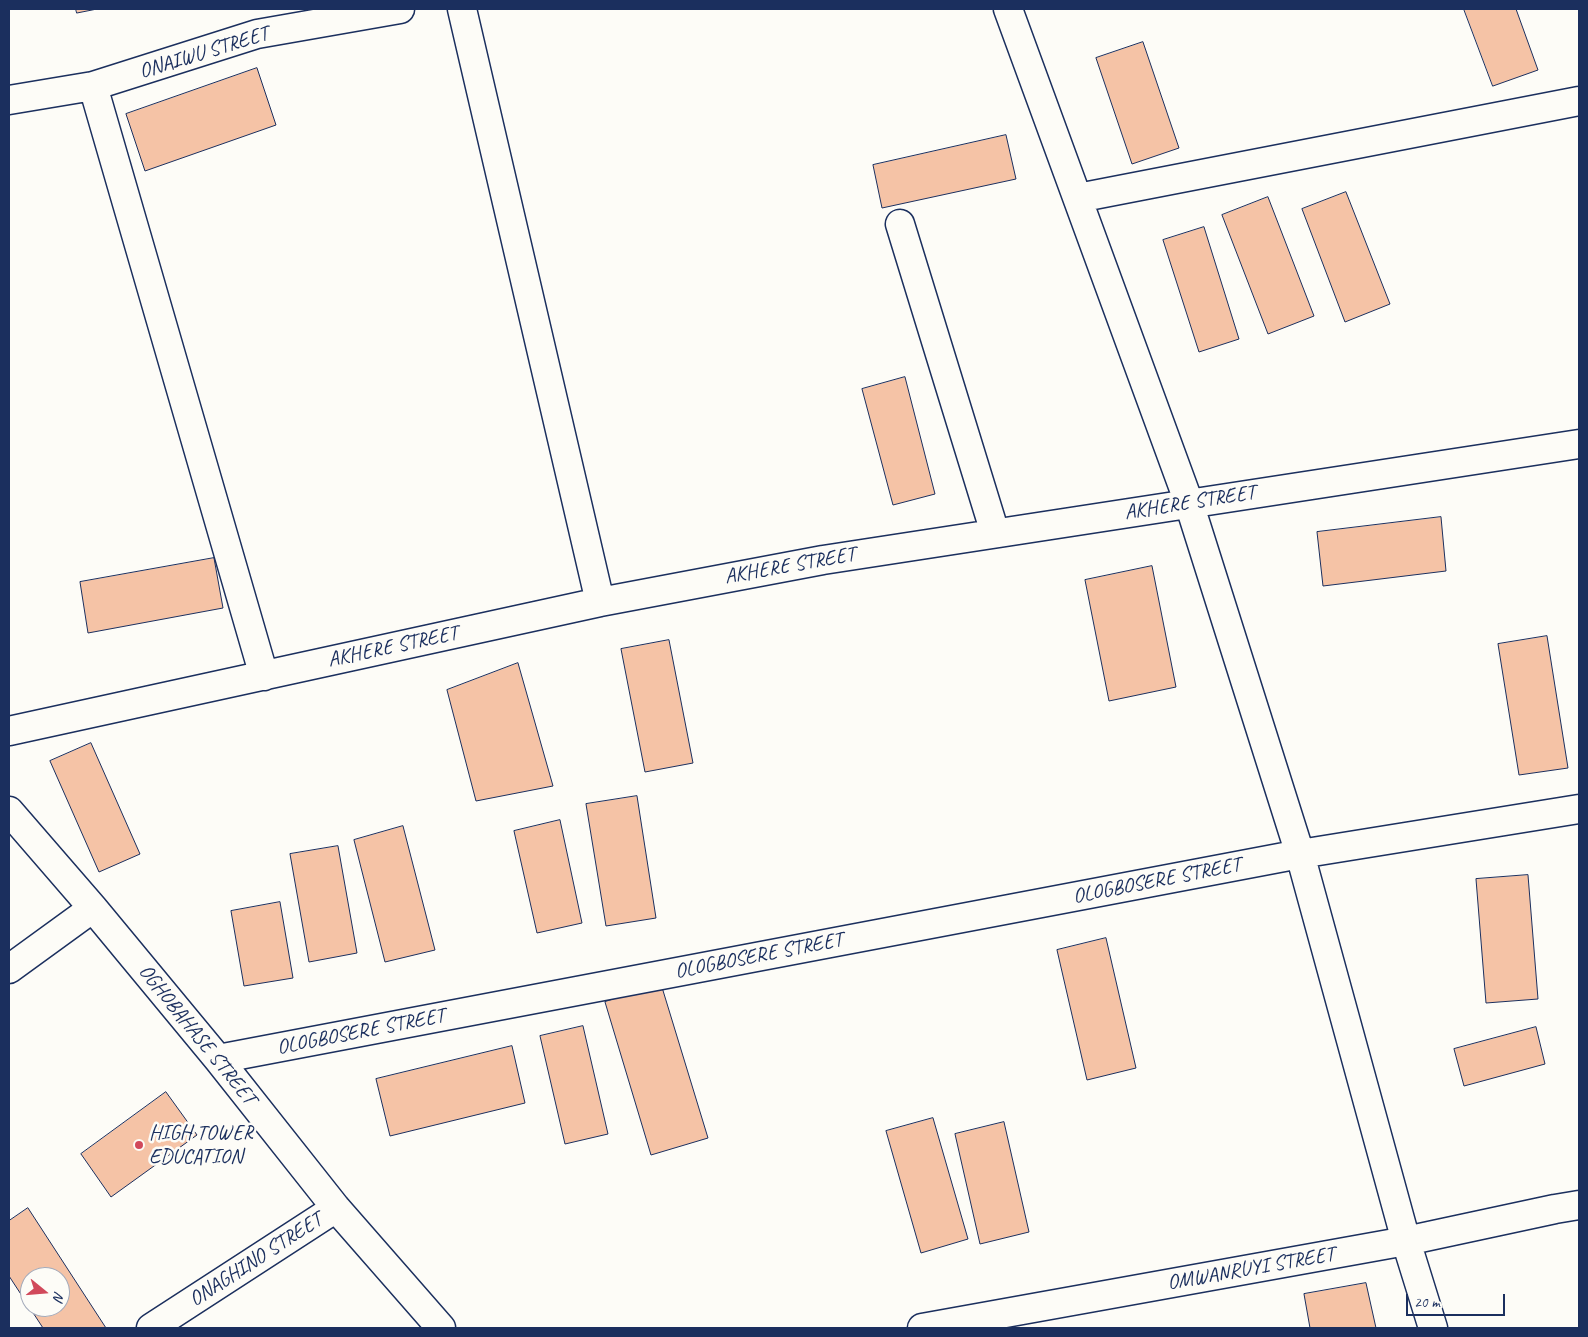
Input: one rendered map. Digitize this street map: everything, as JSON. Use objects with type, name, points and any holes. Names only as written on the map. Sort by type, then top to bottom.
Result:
[{"type":"street","name":"ONAIWU STREET","points":[[9,100],[93,86],[257,34],[400,9]]},
{"type":"street","points":[[462,9],[600,602]]},
{"type":"street","points":[[1008,9],[1189,503],[1300,854],[1406,1241],[1433,1328]]},
{"type":"street","points":[[93,86],[264,676]]},
{"type":"street","points":[[1078,198],[1579,101]]},
{"type":"street","points":[[900,224],[995,533]]},
{"type":"street","name":"AKHERE STREET","points":[[9,731],[600,602],[823,560],[1579,444]]},
{"type":"street","name":"OLOGBOSERE STREET","points":[[218,1059],[1300,854],[1579,808]]},
{"type":"street","name":"OGHOBAHASE STREET","points":[[9,811],[93,908],[218,1059],[336,1208],[441,1328]]},
{"type":"street","points":[[9,969],[93,908]]},
{"type":"street","name":"OMWANRUYI STREET","points":[[922,1328],[1406,1241],[1554,1209],[1579,1206]]},
{"type":"street","name":"ONAGHINO STREET","points":[[151,1328],[336,1208]]},
{"type":"building","points":[[76,9],[97,9],[77,13]]},
{"type":"building","points":[[1464,9],[1516,9],[1538,70],[1493,86]]},
{"type":"building","points":[[1143,42],[1179,148],[1132,164],[1096,58]]},
{"type":"building","points":[[257,68],[276,125],[145,171],[126,114]]},
{"type":"building","points":[[1006,135],[1016,179],[882,208],[873,165]]},
{"type":"building","points":[[1346,192],[1390,304],[1345,322],[1302,209]]},
{"type":"building","points":[[1268,197],[1314,316],[1268,334],[1222,215]]},
{"type":"building","points":[[1204,227],[1239,339],[1199,352],[1163,240]]},
{"type":"building","points":[[905,377],[935,494],[893,505],[862,389]]},
{"type":"building","points":[[1441,517],[1446,571],[1323,586],[1317,532]]},
{"type":"building","points":[[214,558],[223,608],[88,633],[80,582]]},
{"type":"building","points":[[1152,566],[1176,687],[1109,701],[1085,580]]},
{"type":"building","points":[[1547,636],[1568,768],[1519,775],[1498,644]]},
{"type":"building","points":[[669,640],[693,763],[645,772],[621,649]]},
{"type":"building","points":[[518,663],[553,786],[476,801],[447,690]]},
{"type":"building","points":[[91,743],[140,854],[99,872],[50,761]]},
{"type":"building","points":[[637,796],[656,918],[606,926],[586,804]]},
{"type":"building","points":[[560,820],[582,923],[537,933],[514,831]]},
{"type":"building","points":[[403,826],[435,950],[385,962],[354,840]]},
{"type":"building","points":[[338,846],[357,953],[309,962],[290,854]]},
{"type":"building","points":[[1528,875],[1538,999],[1486,1003],[1476,879]]},
{"type":"building","points":[[280,902],[293,978],[244,986],[231,911]]},
{"type":"building","points":[[1106,938],[1136,1068],[1087,1080],[1057,950]]},
{"type":"building","points":[[661,984],[708,1138],[651,1155],[605,1002]]},
{"type":"building","points":[[583,1026],[608,1134],[565,1144],[540,1036]]},
{"type":"building","points":[[1536,1027],[1545,1064],[1464,1086],[1454,1049]]},
{"type":"building","points":[[512,1046],[525,1103],[390,1136],[376,1079]]},
{"type":"building","name":"HIGH TOWER EDUCATION","points":[[166,1092],[197,1135],[111,1197],[81,1154]]},
{"type":"building","points":[[933,1118],[968,1239],[921,1253],[886,1131]]},
{"type":"building","points":[[1004,1122],[1029,1232],[980,1244],[955,1134]]},
{"type":"building","points":[[28,1208],[66,1267],[20,1267],[20,1293],[9,1276],[9,1221]]},
{"type":"building","points":[[70,1273],[106,1328],[43,1328],[36,1317],[70,1317]]},
{"type":"building","points":[[1366,1283],[1376,1328],[1310,1328],[1304,1294]]},
{"type":"place","name":"HIGH TOWER EDUCATION","points":[[139,1145]]}]
